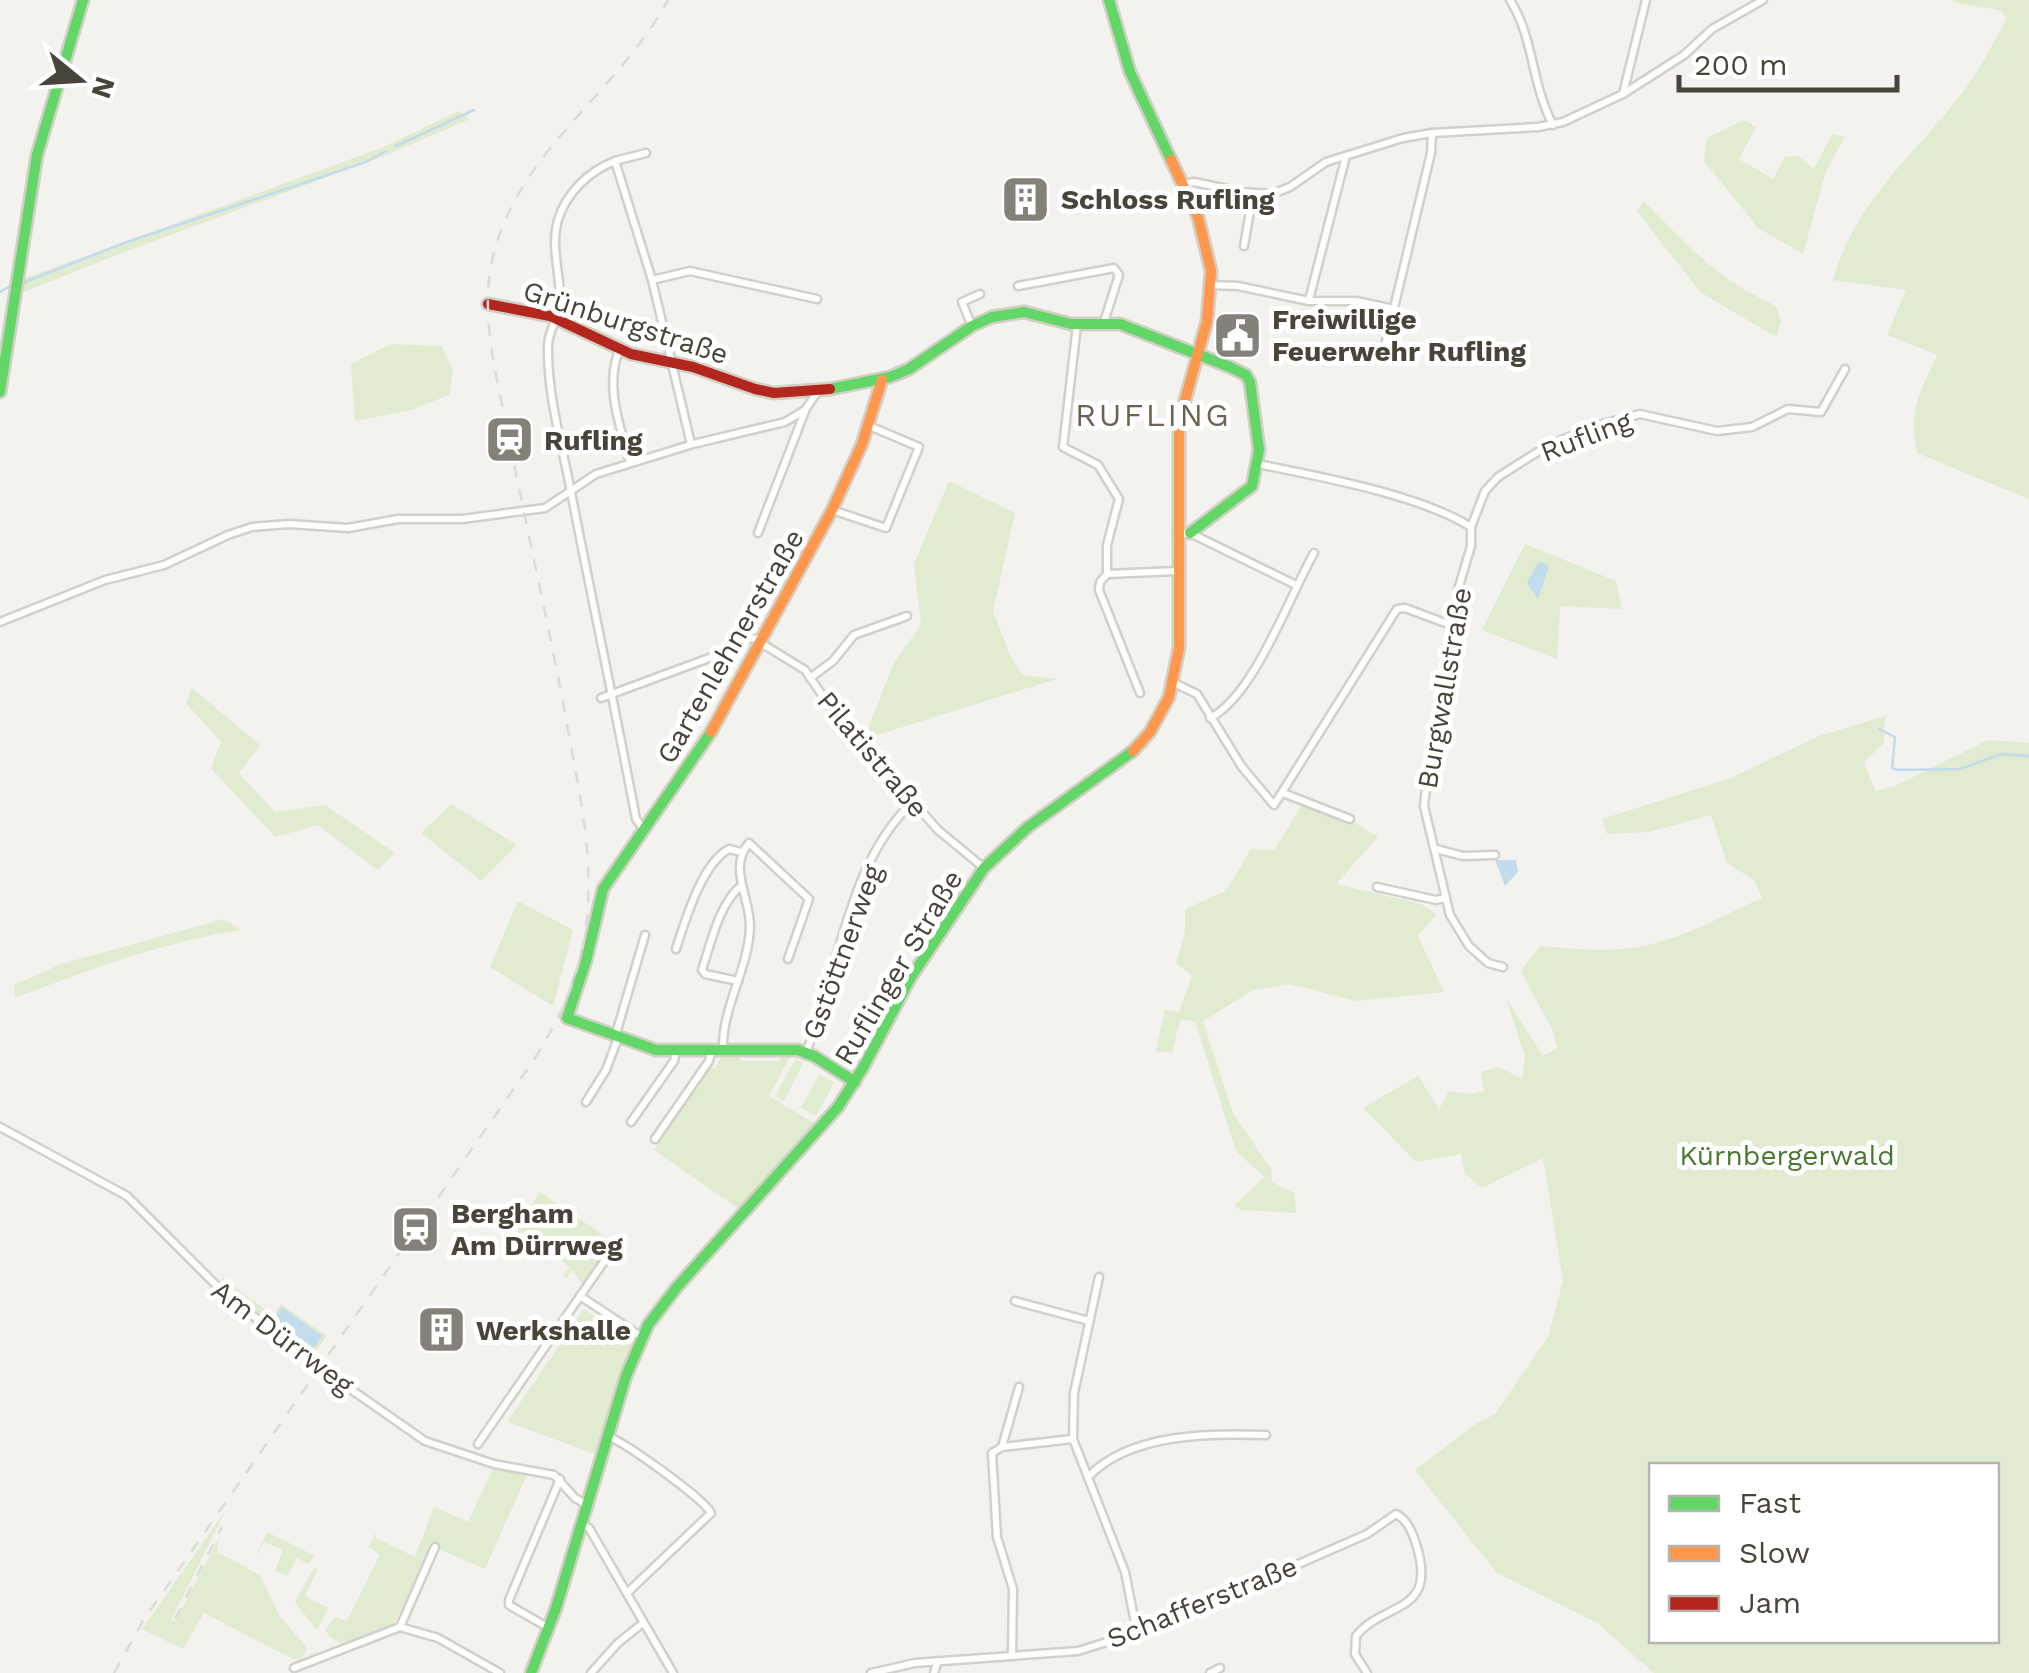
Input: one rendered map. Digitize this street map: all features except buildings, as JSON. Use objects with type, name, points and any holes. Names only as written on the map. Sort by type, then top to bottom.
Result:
[{"type":"street","points":[[0,392],[42,132],[83,0]]},
{"type":"street","name":"Ruflinger Straße","points":[[531,1673],[642,1337],[664,1303],[818,1132],[855,1082],[911,978],[984,868],[1015,836],[1135,751],[1157,722],[1174,682],[1180,648],[1180,422],[1207,321],[1211,285],[1203,230],[1130,72],[1109,0]]},
{"type":"street","points":[[1510,0],[1523,24],[1540,101],[1553,125]]},
{"type":"street","points":[[1623,94],[1646,0]]},
{"type":"street","points":[[1184,184],[1194,182],[1253,194],[1280,192],[1326,162],[1403,138],[1553,125],[1623,94],[1674,62],[1712,29],[1762,0]]},
{"type":"street","points":[[1382,358],[1432,133]]},
{"type":"street","points":[[644,830],[636,820],[548,357],[560,292],[554,240],[561,213],[581,183],[597,169],[646,153]]},
{"type":"street","points":[[1309,300],[1346,156]]},
{"type":"street","points":[[615,162],[652,280],[691,444]]},
{"type":"street","points":[[1244,246],[1253,194]]},
{"type":"street","points":[[1018,286],[1116,269],[1118,278],[1104,322]]},
{"type":"street","points":[[652,280],[690,271],[817,299]]},
{"type":"street","points":[[1211,285],[1238,286],[1309,300],[1356,301],[1394,310]]},
{"type":"street","points":[[972,326],[962,302],[980,294]]},
{"type":"street","name":"Grünburgstraße","points":[[488,304],[556,318],[620,349],[763,391],[818,391],[882,380],[909,369],[992,317],[1024,312],[1077,325],[1104,322],[1230,367],[1248,378],[1258,464]]},
{"type":"street","points":[[1077,325],[1063,446],[1098,465],[1119,499],[1107,545],[1107,574],[1099,590],[1140,694]]},
{"type":"street","points":[[620,349],[613,364],[613,382],[630,462]]},
{"type":"street","name":"Rufling","points":[[1486,491],[1498,476],[1547,446],[1631,415],[1648,415],[1716,432],[1752,427],[1788,409],[1821,412],[1846,368]]},
{"type":"street","name":"Gartenlehnerstraße","points":[[616,1038],[567,1018],[603,889],[714,730],[832,510],[882,380]]},
{"type":"street","points":[[758,532],[805,410],[818,391]]},
{"type":"street","points":[[0,622],[104,580],[164,565],[252,528],[289,524],[348,528],[550,506],[596,474],[691,444],[776,426],[805,410]]},
{"type":"street","name":"Gartenlehnerstraße","points":[[832,510],[886,528],[919,446],[867,426]]},
{"type":"street","points":[[1177,535],[1190,533],[1250,489],[1258,464],[1378,492],[1447,515],[1470,527]]},
{"type":"street","name":"Burgwallstraße","points":[[1486,491],[1470,527],[1471,546],[1458,593],[1456,627],[1424,794],[1426,819],[1450,915],[1469,946],[1488,962],[1503,966]]},
{"type":"street","points":[[1190,533],[1296,585]]},
{"type":"street","points":[[1210,718],[1221,712],[1246,684],[1314,553]]},
{"type":"street","points":[[1107,574],[1177,571]]},
{"type":"street","points":[[1174,682],[1196,694],[1274,805],[1397,609],[1405,608],[1456,627]]},
{"type":"street","points":[[810,678],[833,661],[854,636],[908,616]]},
{"type":"street","points":[[601,698],[720,654],[747,638],[762,641]]},
{"type":"street","name":"Pilatistraße","points":[[762,641],[810,678],[836,720],[912,803],[984,868]]},
{"type":"street","points":[[1283,793],[1350,820]]},
{"type":"street","name":"Gstöttnerweg","points":[[806,1052],[863,880],[883,842],[912,803]]},
{"type":"street","points":[[655,1139],[717,1049],[750,925],[742,885],[741,852],[749,842],[809,899],[788,959]]},
{"type":"street","points":[[1435,848],[1463,856],[1495,855]]},
{"type":"street","points":[[676,949],[710,868],[725,851],[741,852]]},
{"type":"street","points":[[738,981],[704,974],[702,970],[724,910],[742,885]]},
{"type":"street","points":[[1377,888],[1436,900],[1445,898]]},
{"type":"street","points":[[586,1102],[606,1070],[645,935]]},
{"type":"street","points":[[616,1038],[656,1050],[791,1049],[806,1052],[855,1082]]},
{"type":"street","points":[[631,1122],[674,1061],[676,1049]]},
{"type":"street","name":"Am Dürrweg","points":[[0,1127],[126,1196],[226,1295],[322,1370],[425,1441],[494,1464],[544,1472],[560,1479],[575,1498],[587,1504]]},
{"type":"street","points":[[478,1444],[614,1247]]},
{"type":"street","points":[[1098,1276],[1074,1392],[1072,1440],[1126,1572],[1137,1633]]},
{"type":"street","points":[[580,1296],[642,1337]]},
{"type":"street","points":[[1016,1301],[1088,1321]]},
{"type":"street","points":[[1002,1447],[1019,1387]]},
{"type":"street","points":[[1088,1477],[1113,1455],[1153,1445],[1187,1437],[1266,1435]]},
{"type":"street","points":[[608,1436],[689,1492],[712,1513],[627,1593]]},
{"type":"street","points":[[1012,1656],[1013,1588],[997,1537],[992,1453],[1002,1447],[1072,1440]]},
{"type":"street","points":[[549,1628],[514,1608],[508,1600],[560,1479]]},
{"type":"street","name":"Schafferstraße","points":[[871,1673],[938,1661],[1078,1651],[1137,1633],[1367,1534],[1396,1514],[1404,1518],[1416,1542],[1421,1578],[1407,1603],[1356,1636],[1355,1654],[1367,1673]]},
{"type":"street","points":[[582,1524],[589,1528],[673,1673]]},
{"type":"street","points":[[400,1627],[435,1548]]},
{"type":"street","points":[[591,1673],[620,1640],[643,1623]]},
{"type":"street","points":[[294,1668],[400,1627],[438,1638],[500,1673]]},
{"type":"street","points":[[934,1673],[938,1661]]},
{"type":"street","points":[[1210,1673],[1220,1668]]},
{"type":"green space","points":[[1953,0],[2029,0],[2029,499],[1917,453],[1915,413],[1937,355],[1887,335],[1906,290],[1833,280],[1844,250],[1874,198],[1968,85],[2007,18],[1999,10]]},
{"type":"green space","points":[[459,111],[470,119],[384,156],[21,293],[23,279],[381,148]]},
{"type":"green space","points":[[1744,120],[1756,127],[1739,159],[1773,179],[1785,157],[1798,156],[1814,169],[1832,134],[1845,137],[1826,171],[1803,254],[1758,228],[1704,161],[1707,138]]},
{"type":"green space","points":[[1644,201],[1720,273],[1776,306],[1781,322],[1776,337],[1700,292],[1637,211]]},
{"type":"green space","points":[[391,344],[442,346],[453,372],[449,395],[411,410],[355,421],[351,364]]},
{"type":"green space","points":[[949,481],[1015,513],[993,611],[1022,675],[1057,679],[864,739],[894,662],[921,625],[914,564]]},
{"type":"green space","points":[[1525,544],[1616,581],[1622,609],[1560,606],[1557,659],[1482,630]]},
{"type":"green space","points":[[192,688],[260,745],[239,773],[275,812],[325,805],[395,853],[378,870],[318,825],[275,837],[211,768],[221,742],[186,703]]},
{"type":"green space","name":"Kürnbergerwald","points":[[1885,716],[1884,743],[1864,762],[1875,791],[1895,786],[1988,740],[2029,743],[2029,1673],[1654,1673],[1597,1623],[1497,1573],[1415,1470],[1474,1425],[1495,1414],[1548,1337],[1563,1281],[1543,1158],[1482,1188],[1465,1174],[1461,1154],[1416,1162],[1363,1108],[1418,1076],[1439,1109],[1449,1091],[1484,1091],[1481,1072],[1499,1067],[1522,1079],[1525,1056],[1506,998],[1543,1056],[1557,1048],[1553,1031],[1521,971],[1540,946],[1605,950],[1644,946],[1689,932],[1762,898],[1754,880],[1727,863],[1711,815],[1649,832],[1607,834],[1602,819],[1731,778],[1819,736]]},
{"type":"green space","points":[[451,804],[517,845],[481,881],[421,833]]},
{"type":"green space","points":[[1302,805],[1359,825],[1378,837],[1336,884],[1421,904],[1437,914],[1418,936],[1444,992],[1356,1001],[1290,984],[1253,990],[1203,1021],[1233,1113],[1271,1169],[1272,1182],[1294,1193],[1296,1213],[1241,1210],[1234,1206],[1264,1177],[1236,1151],[1195,1021],[1180,1020],[1172,1053],[1156,1051],[1165,1010],[1179,1012],[1192,976],[1176,963],[1185,933],[1185,909],[1226,891],[1251,849],[1274,850]]},
{"type":"green space","points":[[518,901],[573,930],[553,1006],[490,967]]},
{"type":"green space","points":[[224,919],[241,930],[154,949],[15,998],[14,985],[61,964]]},
{"type":"green space","points":[[736,1055],[742,1061],[790,1057],[769,1096],[817,1125],[739,1209],[654,1150],[708,1066],[715,1070],[721,1056]]},
{"type":"green space","points":[[795,1059],[803,1063],[784,1101],[775,1097]]},
{"type":"green space","points":[[820,1074],[834,1083],[816,1116],[801,1107]]},
{"type":"green space","points":[[540,1192],[613,1242],[583,1285],[572,1269],[567,1278],[563,1275],[570,1267],[522,1232],[515,1237]]},
{"type":"green space","points":[[222,1278],[266,1310],[262,1316],[220,1287]]},
{"type":"green space","points":[[281,1304],[327,1336],[314,1360],[269,1325]]},
{"type":"green space","points":[[584,1309],[632,1340],[595,1454],[507,1422]]},
{"type":"green space","points":[[493,1469],[528,1472],[485,1569],[432,1546],[394,1624],[345,1645],[330,1637],[325,1630],[335,1617],[347,1621],[380,1554],[368,1547],[376,1533],[376,1538],[415,1557],[434,1507],[468,1522]]},
{"type":"green space","points":[[226,1510],[171,1620],[175,1621],[220,1536],[217,1552],[260,1575],[279,1615],[307,1648],[301,1660],[204,1613],[183,1649],[142,1629]]},
{"type":"green space","points":[[267,1532],[315,1556],[308,1564],[297,1558],[287,1576],[275,1571],[283,1550],[264,1542],[255,1559]]},
{"type":"green space","points":[[314,1568],[318,1569],[305,1596],[328,1608],[317,1630],[295,1602]]},
{"type":"water","points":[[1542,562],[1549,566],[1538,599],[1527,583]]},
{"type":"water","points":[[1495,860],[1516,860],[1518,872],[1505,886]]},
{"type":"water","points":[[282,1307],[322,1336],[314,1348],[274,1318]]},
{"type":"waterway","points":[[396,146],[474,110]]},
{"type":"waterway","points":[[20,284],[124,243],[366,162],[386,151]]},
{"type":"waterway","points":[[0,292],[12,285]]},
{"type":"waterway","points":[[1533,459],[1561,443]]},
{"type":"waterway","points":[[1879,729],[1895,737],[1892,768],[1898,770],[1960,769],[2001,754],[2029,756]]},
{"type":"railway","points":[[114,1673],[143,1621],[531,1064],[572,984],[588,907],[585,831],[495,369],[489,283],[504,223],[522,188],[545,155],[623,65],[668,0]]},
{"type":"railway","points":[[175,1619],[222,1527]]},
{"type":"traffic: fast","points":[[0,392],[37,155],[83,0]]},
{"type":"traffic: fast","points":[[1109,0],[1130,72],[1171,160]]},
{"type":"traffic: fast","points":[[830,389],[890,377],[909,369],[972,326],[992,317],[1024,312],[1071,324],[1120,324],[1230,367],[1246,375],[1250,382],[1259,450],[1252,486],[1190,533]]},
{"type":"traffic: fast","points":[[711,732],[603,889],[567,1018],[656,1050],[798,1050],[855,1082]]},
{"type":"traffic: fast","points":[[531,1673],[556,1608],[626,1376],[648,1325],[677,1287],[838,1107],[911,977],[984,868],[1028,827],[1133,751]]},
{"type":"traffic: slow","points":[[1133,751],[1150,732],[1169,697],[1179,648],[1179,422],[1207,321],[1211,271],[1198,217],[1171,160]]},
{"type":"traffic: slow","points":[[711,732],[832,510],[862,444],[882,380]]},
{"type":"traffic: jam","points":[[488,304],[550,316],[631,354],[693,367],[755,389],[774,393],[830,389]]},
{"type":"place","name":"Schloss Rufling","points":[[1026,199]]},
{"type":"place","name":"Freiwillige Feuerwehr Rufling","points":[[1237,335]]},
{"type":"place","name":"Rufling","points":[[509,440]]},
{"type":"place","name":"Bergham Am Dürrweg","points":[[416,1229]]},
{"type":"place","name":"Werkshalle","points":[[441,1330]]},
{"type":"district","name":"RUFLING","points":[[1153,415]]}]
